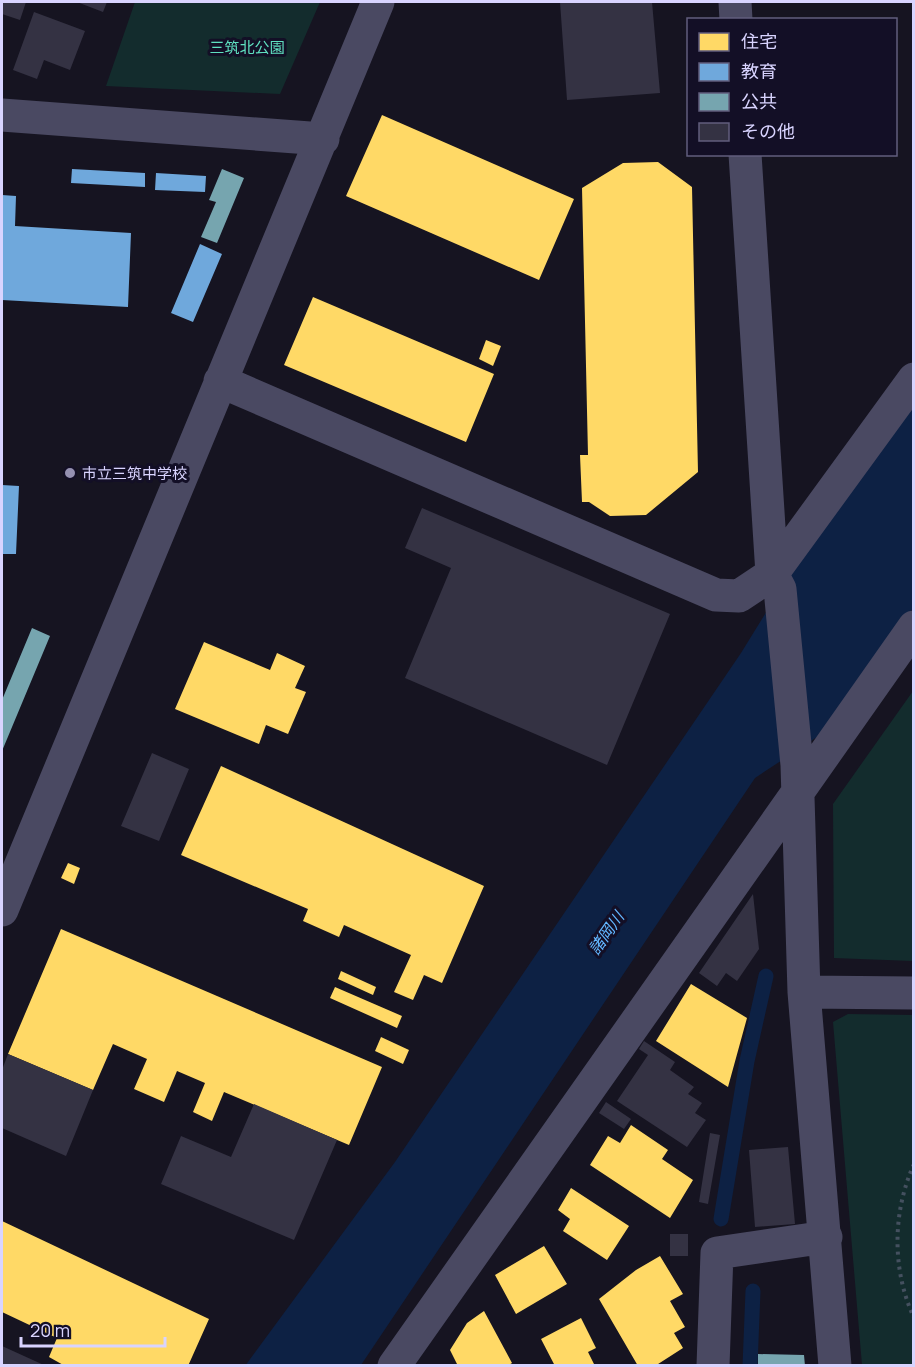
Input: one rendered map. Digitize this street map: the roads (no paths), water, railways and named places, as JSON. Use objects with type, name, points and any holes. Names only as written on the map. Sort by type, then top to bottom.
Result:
[{"type":"street","points":[[2,910],[378,2]]},
{"type":"street","points":[[735,2],[736,18]]},
{"type":"street","points":[[2,115],[323,139]]},
{"type":"street","points":[[745,156],[776,581],[797,778],[804,992],[835,1365]]},
{"type":"street","points":[[220,381],[716,596],[739,596],[776,581],[914,379]]},
{"type":"street","points":[[394,1365],[797,778],[914,627]]},
{"type":"street","points":[[804,992],[914,993]]},
{"type":"street","points":[[713,1365],[717,1253],[826,1237]]},
{"type":"water","name":"諸岡川","points":[[913,400],[913,608],[829,729],[755,778],[361,1365],[245,1366],[395,1162],[741,653],[806,548]]},
{"type":"waterway","points":[[721,1219],[747,1061],[766,976]]},
{"type":"waterway","points":[[750,1366],[753,1291]]},
{"type":"place","name":"市立三筑中学校","points":[[70,473]]},
{"type":"park label","name":"三筑北公園","points":[[247,47]]}]
